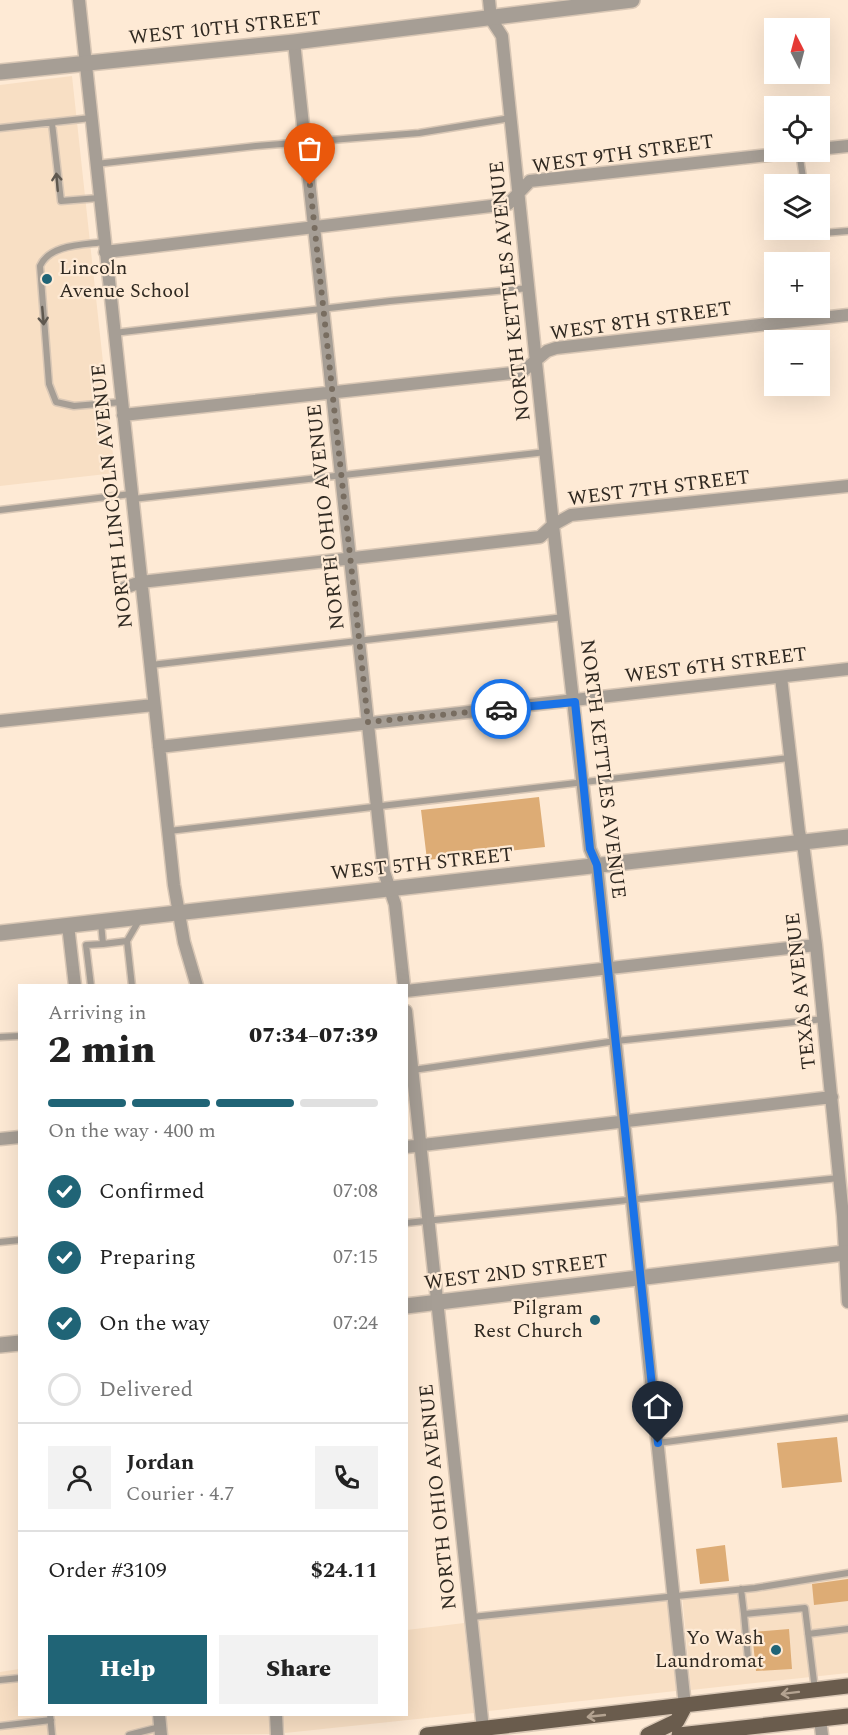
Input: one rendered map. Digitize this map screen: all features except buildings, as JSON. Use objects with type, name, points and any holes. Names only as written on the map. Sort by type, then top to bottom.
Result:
[{"type":"main road","points":[[427,1735],[848,1686]]},
{"type":"main road","points":[[648,1735],[676,1721],[685,1706]]},
{"type":"main road","points":[[679,1735],[733,1732],[848,1716]]},
{"type":"street","name":"NORTH LINCOLN AVENUE","points":[[79,0],[168,831],[184,942],[196,984]]},
{"type":"street","name":"NORTH KETTLES AVENUE","points":[[489,0],[491,19],[502,36],[553,525],[590,849],[597,865],[685,1706]]},
{"type":"street","name":"WEST 10TH STREET","points":[[0,72],[294,42],[632,0]]},
{"type":"street","name":"NORTH OHIO AVENUE","points":[[294,42],[376,807],[384,872],[395,904],[404,984]]},
{"type":"street","points":[[830,148],[848,146]]},
{"type":"street","name":"WEST 9TH STREET","points":[[104,247],[508,204],[530,182],[764,156]]},
{"type":"street","name":"WEST 8TH STREET","points":[[122,409],[332,393],[522,372],[537,358],[556,348],[848,315]]},
{"type":"street","name":"WEST 7TH STREET","points":[[124,588],[141,582],[540,537],[553,525],[571,515],[848,486]]},
{"type":"street","name":"WEST 6TH STREET","points":[[159,747],[368,722],[575,702],[848,669]]},
{"type":"street","name":"TEXAS AVENUE","points":[[781,676],[789,758],[816,945],[846,1216],[848,1302]]},
{"type":"street","points":[[0,721],[154,705]]},
{"type":"street","name":"WEST 5TH STREET","points":[[0,933],[848,837]]},
{"type":"street","points":[[68,925],[75,984]]},
{"type":"street","points":[[408,991],[608,966],[816,945]]},
{"type":"street","name":"NORTH OHIO AVENUE","points":[[408,1028],[483,1728]]},
{"type":"street","points":[[408,1147],[832,1097]]},
{"type":"street","points":[[0,1139],[18,1137]]},
{"type":"street","name":"WEST 2ND STREET","points":[[408,1306],[847,1253]]},
{"type":"street","points":[[0,1346],[18,1343]]},
{"type":"street","points":[[276,1716],[278,1735]]},
{"type":"street","points":[[820,1719],[822,1735]]},
{"type":"lane","points":[[0,128],[91,118]]},
{"type":"lane","points":[[96,164],[400,132],[419,133],[511,118]]},
{"type":"lane","points":[[52,123],[61,201],[99,198]]},
{"type":"lane","points":[[830,232],[848,231]]},
{"type":"lane","points":[[104,247],[65,248],[43,260],[40,266],[49,384],[56,402],[74,406],[122,409]]},
{"type":"lane","points":[[114,333],[529,288]]},
{"type":"lane","points":[[0,510],[341,476],[546,452]]},
{"type":"lane","points":[[151,665],[359,643],[564,617]]},
{"type":"lane","points":[[168,831],[789,758]]},
{"type":"lane","points":[[132,984],[128,941],[141,917]]},
{"type":"lane","points":[[101,921],[103,944]]},
{"type":"lane","points":[[91,984],[86,945],[128,941]]},
{"type":"lane","points":[[72,962],[88,960]]},
{"type":"lane","points":[[413,1070],[616,1041],[824,1019]]},
{"type":"lane","points":[[0,1037],[18,1036]]},
{"type":"lane","points":[[408,1223],[840,1178]]},
{"type":"lane","points":[[0,1242],[18,1240]]},
{"type":"lane","points":[[658,1443],[848,1418]]},
{"type":"lane","points":[[471,1617],[741,1589],[848,1573]]},
{"type":"lane","points":[[741,1589],[748,1659]]},
{"type":"lane","points":[[744,1614],[805,1608],[815,1690]]},
{"type":"lane","points":[[808,1634],[848,1629]]},
{"type":"lane","points":[[0,1680],[18,1678]]},
{"type":"lane","points":[[0,1726],[51,1718],[52,1735]]},
{"type":"lane","points":[[129,1735],[160,1726]]},
{"type":"shaded area","name":"Lincoln Avenue School","points":[[72,76],[115,473],[0,486],[0,85]]},
{"type":"shaded area","points":[[848,1574],[848,1673],[691,1690],[682,1595]]},
{"type":"shaded area","points":[[668,1597],[676,1691],[488,1711],[478,1621]]},
{"type":"shaded area","points":[[464,1623],[474,1713],[285,1733],[283,1716],[408,1716],[408,1630]]},
{"type":"shaded area","points":[[18,1669],[18,1716],[152,1716],[154,1735],[0,1735],[0,1672]]},
{"type":"shaded area","points":[[166,1716],[269,1716],[270,1734],[168,1735]]},
{"type":"way so far","points":[[310,185],[368,722],[501,709]]},
{"type":"place","name":"Lincoln Avenue School","points":[[47,279]]},
{"type":"place","name":"Pilgram Rest Church","points":[[595,1320]]},
{"type":"place","name":"Yo Wash Laundromat","points":[[776,1650]]},
{"type":"route","points":[[501,709],[575,702],[590,849],[597,865],[658,1443]]}]
